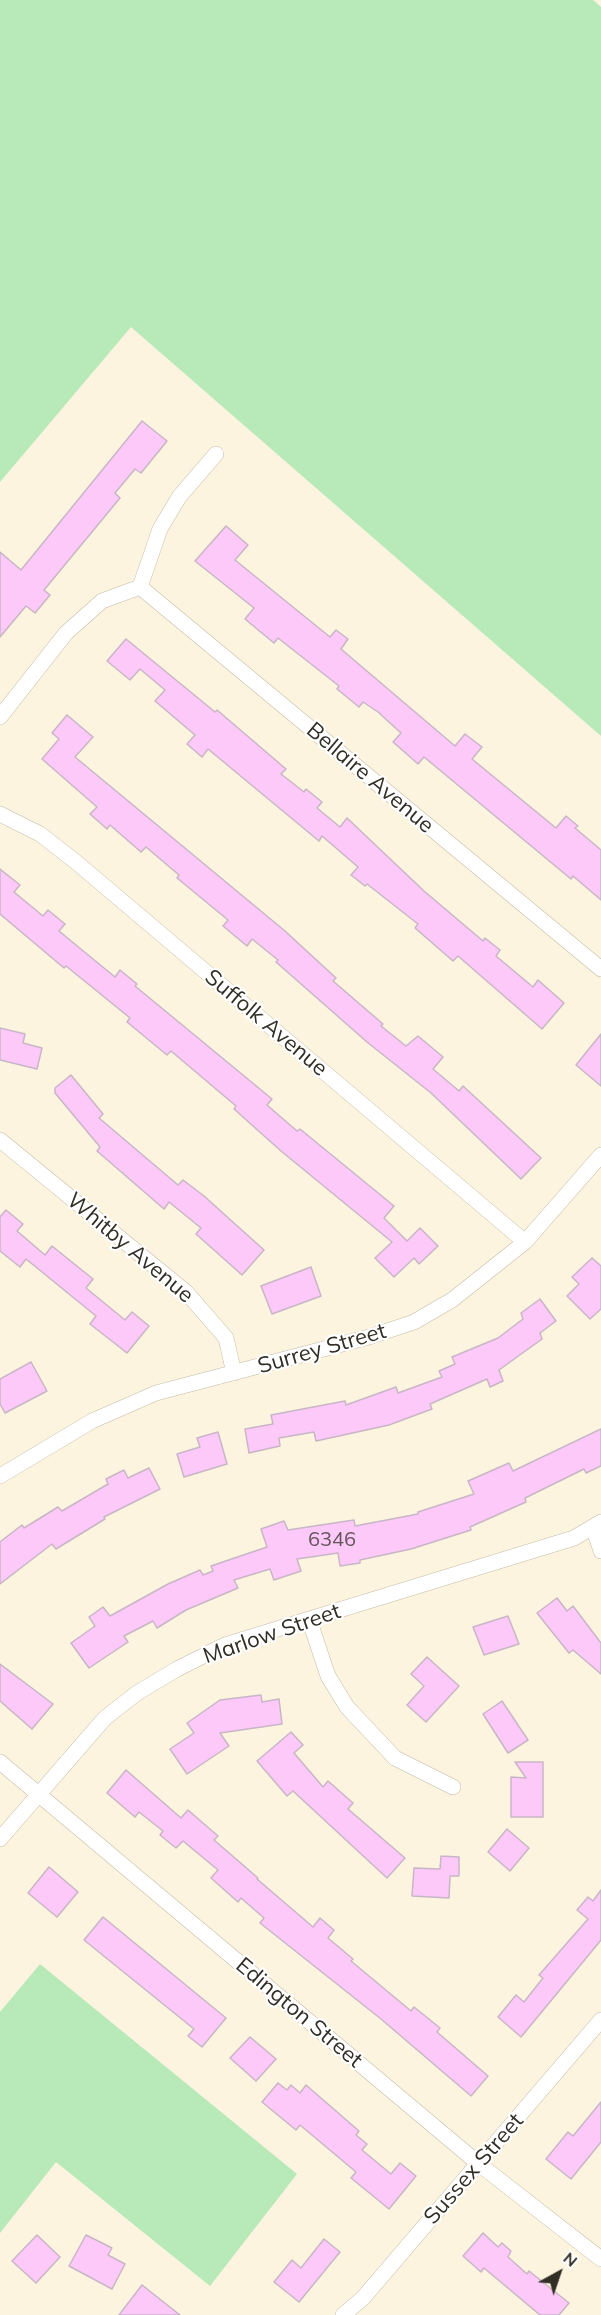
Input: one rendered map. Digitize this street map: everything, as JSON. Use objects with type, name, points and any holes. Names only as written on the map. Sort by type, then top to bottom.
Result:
[{"type":"street","points":[[0,717],[66,633],[102,601],[140,587],[160,529],[179,497],[216,454]]},
{"type":"street","name":"Bellaire Avenue","points":[[140,587],[601,969]]},
{"type":"street","name":"Suffolk Avenue","points":[[0,814],[40,834],[76,862],[525,1242]]},
{"type":"street","name":"Whitby Avenue","points":[[0,1140],[186,1292],[226,1338],[234,1373]]},
{"type":"street","name":"Surrey Street","points":[[1,1473],[74,1431],[156,1393],[369,1337],[414,1322],[452,1300],[525,1242],[601,1155]]},
{"type":"street","points":[[597,1524],[601,1551]]},
{"type":"street","name":"Marlow Street","points":[[0,1839],[105,1718],[137,1693],[177,1669],[225,1645],[574,1538],[597,1524]]},
{"type":"street","points":[[309,1619],[328,1676],[347,1707],[395,1758],[453,1787]]},
{"type":"street","name":"Edington Street","points":[[0,1762],[479,2164],[601,2259]]},
{"type":"street","name":"Sussex Street","points":[[343,2315],[363,2298],[601,2020]]},
{"type":"green space","points":[[0,0],[593,0],[601,7],[601,736],[131,327],[0,482]]},
{"type":"green space","points":[[40,1964],[297,2174],[210,2286],[56,2162],[0,2233],[0,2012]]},
{"type":"building","points":[[142,421],[167,441],[141,473],[135,469],[115,493],[120,498],[44,590],[50,595],[35,613],[26,606],[0,637],[0,552],[21,570]]},
{"type":"building","points":[[226,526],[248,545],[235,560],[330,637],[336,630],[348,639],[341,649],[455,746],[465,734],[482,747],[472,759],[556,828],[566,816],[578,826],[575,828],[601,850],[601,900],[573,876],[571,879],[424,757],[418,764],[393,742],[401,733],[378,712],[363,702],[359,707],[337,689],[339,686],[278,638],[274,643],[245,619],[254,608],[195,561]]},
{"type":"building","points":[[126,639],[215,712],[217,710],[286,769],[281,774],[304,792],[306,789],[322,802],[317,808],[340,827],[347,818],[424,891],[483,941],[485,938],[500,950],[496,956],[533,987],[538,980],[564,1003],[542,1029],[458,956],[453,961],[415,928],[418,924],[367,884],[365,886],[351,875],[358,867],[322,836],[319,841],[208,749],[202,757],[187,744],[195,735],[155,701],[165,690],[140,669],[130,680],[107,661]]},
{"type":"building","points":[[67,715],[93,737],[75,757],[285,931],[336,978],[333,981],[383,1024],[381,1026],[406,1046],[418,1036],[443,1057],[433,1069],[459,1091],[463,1086],[541,1158],[521,1179],[431,1093],[367,1042],[276,962],[278,960],[252,939],[247,946],[223,926],[228,920],[177,878],[179,875],[146,847],[141,852],[110,825],[107,829],[90,814],[97,807],[42,759],[59,739],[52,733]]},
{"type":"building","points":[[0,869],[20,885],[14,892],[43,916],[48,910],[65,924],[59,931],[115,977],[120,970],[137,984],[135,986],[272,1099],[267,1105],[297,1131],[300,1129],[394,1206],[384,1218],[407,1241],[420,1228],[438,1246],[419,1264],[414,1258],[394,1277],[375,1258],[392,1242],[281,1151],[234,1109],[236,1106],[171,1051],[167,1055],[127,1022],[130,1018],[66,966],[64,968],[0,914]]},
{"type":"building","points":[[0,1028],[25,1034],[23,1043],[42,1048],[37,1069],[0,1060]]},
{"type":"building","points":[[601,1034],[601,1086],[576,1065]]},
{"type":"building","points":[[71,1075],[103,1114],[99,1118],[178,1185],[183,1180],[204,1196],[264,1250],[242,1275],[196,1234],[201,1228],[169,1202],[164,1209],[97,1151],[100,1147],[55,1093],[55,1088]]},
{"type":"building","points":[[6,1210],[23,1224],[17,1231],[45,1255],[52,1246],[93,1279],[86,1288],[125,1320],[132,1312],[149,1326],[127,1353],[90,1324],[96,1316],[26,1259],[20,1267],[0,1251],[0,1217]]},
{"type":"building","points":[[592,1258],[601,1266],[601,1309],[590,1319],[567,1296],[579,1284],[572,1277]]},
{"type":"building","points":[[311,1267],[321,1296],[272,1314],[261,1286]]},
{"type":"building","points":[[540,1299],[556,1321],[540,1333],[542,1339],[499,1370],[503,1381],[490,1387],[487,1379],[430,1404],[432,1409],[389,1425],[316,1441],[314,1432],[279,1438],[280,1446],[249,1453],[245,1429],[273,1424],[271,1415],[345,1401],[346,1405],[396,1387],[398,1393],[442,1377],[439,1371],[455,1364],[452,1357],[498,1338],[523,1319],[521,1313]]},
{"type":"building","points":[[31,1362],[47,1391],[5,1413],[0,1404],[0,1379]]},
{"type":"building","points":[[601,1429],[601,1466],[586,1473],[584,1469],[525,1498],[526,1502],[470,1527],[471,1530],[411,1549],[360,1560],[360,1563],[340,1566],[338,1553],[297,1559],[301,1571],[274,1580],[270,1569],[234,1580],[238,1588],[186,1610],[157,1628],[153,1621],[124,1636],[128,1642],[89,1668],[71,1643],[95,1626],[89,1617],[103,1607],[110,1616],[168,1584],[200,1570],[203,1575],[213,1571],[211,1566],[267,1547],[261,1529],[284,1521],[288,1530],[354,1520],[355,1526],[418,1514],[418,1512],[474,1494],[468,1481],[509,1463],[513,1471]]},
{"type":"building","points":[[218,1432],[227,1464],[184,1477],[177,1454],[200,1447],[197,1438]]},
{"type":"building","points":[[149,1468],[160,1489],[104,1517],[105,1519],[56,1549],[52,1544],[0,1584],[0,1542],[22,1525],[24,1528],[58,1507],[62,1511],[108,1484],[106,1479],[124,1470],[128,1478]]},
{"type":"building","points":[[557,1598],[567,1611],[573,1606],[601,1643],[601,1674],[573,1650],[569,1653],[537,1613]]},
{"type":"building","points":[[508,1616],[519,1644],[484,1655],[473,1627]]},
{"type":"building","points":[[427,1657],[459,1686],[426,1722],[407,1705],[424,1686],[411,1674]]},
{"type":"building","points":[[0,1664],[53,1704],[32,1729],[0,1701]]},
{"type":"building","points":[[261,1695],[262,1702],[279,1699],[282,1724],[220,1733],[229,1746],[187,1774],[170,1749],[194,1733],[187,1723],[220,1700]]},
{"type":"building","points":[[502,1701],[528,1740],[508,1753],[483,1714]]},
{"type":"building","points":[[291,1732],[303,1745],[294,1753],[323,1787],[328,1781],[353,1803],[348,1809],[405,1858],[387,1878],[293,1791],[287,1796],[257,1761]]},
{"type":"building","points":[[515,1762],[543,1762],[543,1817],[511,1817],[511,1777],[526,1778]]},
{"type":"building","points":[[126,1770],[181,1818],[188,1810],[218,1836],[214,1840],[313,1927],[320,1918],[334,1930],[328,1938],[353,1959],[351,1961],[411,2011],[414,2007],[440,2028],[437,2032],[488,2076],[471,2096],[381,2019],[260,1923],[264,1918],[241,1898],[238,1902],[211,1878],[218,1870],[183,1841],[176,1848],[160,1835],[163,1831],[139,1812],[135,1817],[107,1793]]},
{"type":"building","points":[[507,1829],[529,1848],[510,1871],[488,1852]]},
{"type":"building","points":[[441,1856],[459,1857],[459,1876],[450,1876],[449,1898],[412,1896],[414,1868],[440,1869]]},
{"type":"building","points":[[49,1867],[78,1892],[57,1917],[28,1893]]},
{"type":"building","points":[[601,1890],[601,1940],[521,2037],[498,2017],[516,1995],[524,2002],[543,1978],[539,1975],[588,1919],[577,1910],[588,1897],[593,1901]]},
{"type":"building","points":[[103,1917],[226,2018],[202,2047],[188,2036],[194,2029],[84,1940]]},
{"type":"building","points":[[250,2037],[276,2059],[256,2081],[230,2058]]},
{"type":"building","points":[[278,2083],[287,2090],[291,2085],[300,2093],[306,2085],[359,2131],[356,2135],[367,2144],[362,2150],[391,2174],[400,2163],[416,2176],[389,2209],[351,2178],[356,2172],[300,2125],[296,2130],[262,2102]]},
{"type":"building","points":[[601,2102],[601,2142],[571,2179],[546,2159],[568,2132],[573,2136]]},
{"type":"building","points":[[483,2233],[498,2247],[502,2243],[511,2251],[508,2257],[527,2274],[529,2271],[569,2303],[559,2315],[540,2315],[484,2268],[481,2272],[463,2256]]},
{"type":"building","points":[[37,2235],[60,2257],[36,2283],[12,2261]]},
{"type":"building","points":[[86,2235],[112,2248],[108,2255],[125,2264],[112,2289],[69,2266]]},
{"type":"building","points":[[324,2239],[340,2252],[299,2302],[274,2282],[292,2260],[301,2268]]},
{"type":"building","points":[[142,2285],[180,2315],[119,2315]]}]
